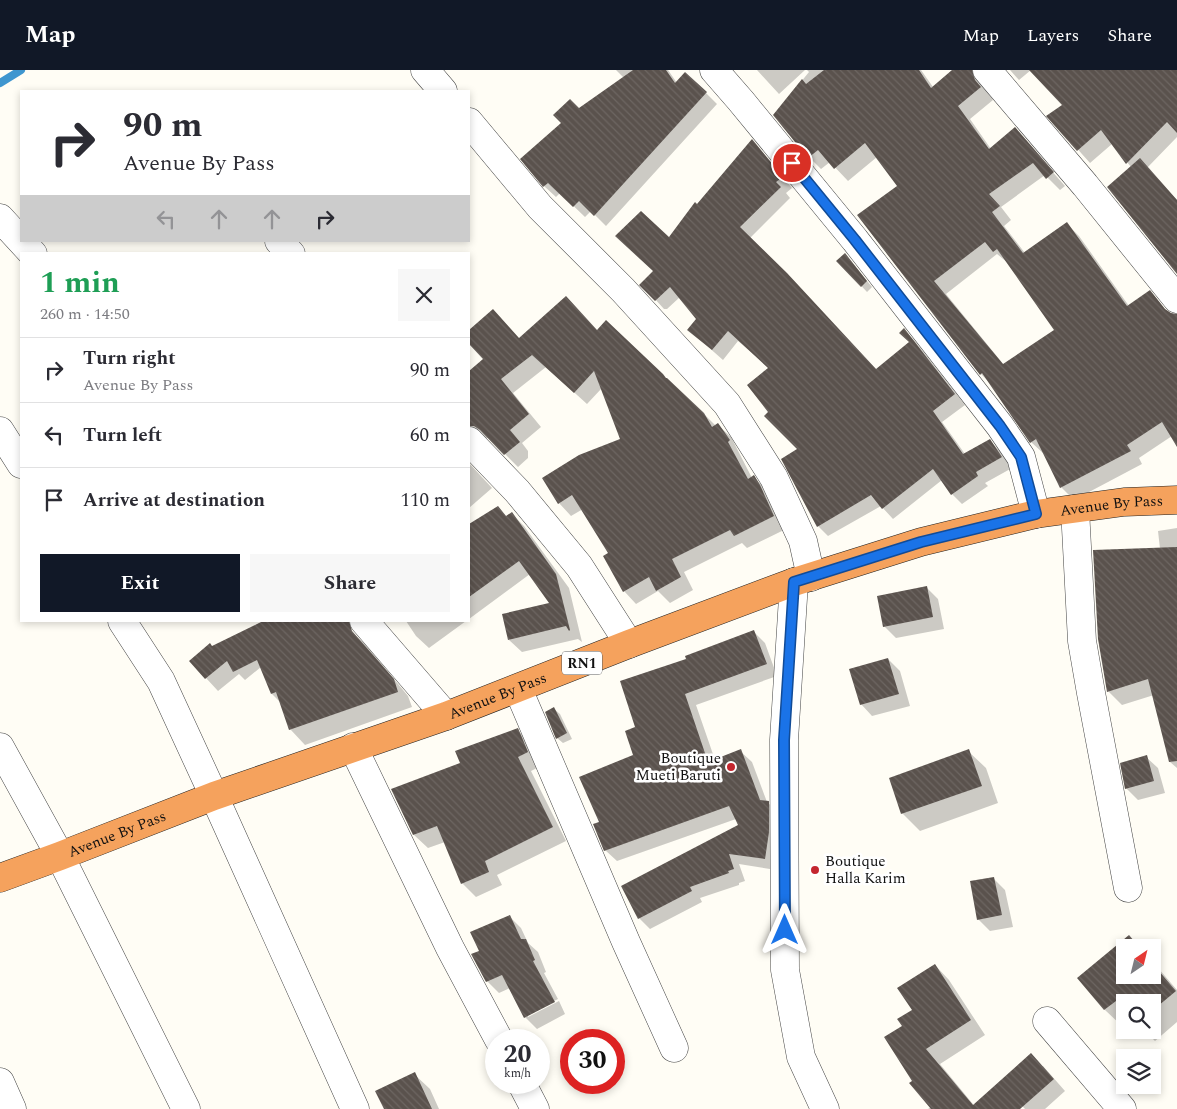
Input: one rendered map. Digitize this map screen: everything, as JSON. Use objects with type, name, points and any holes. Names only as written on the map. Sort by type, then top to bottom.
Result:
[{"type":"highway","name":"Avenue By Pass","points":[[0,878],[214,796],[446,716],[802,579],[921,542],[1036,514],[1124,502],[1177,500]]},
{"type":"street","points":[[425,70],[442,90]]},
{"type":"street","points":[[714,70],[855,240],[1000,426],[1021,457],[1036,514]]},
{"type":"street","points":[[987,70],[1085,185],[1177,299]]},
{"type":"street","points":[[470,123],[540,207],[623,290],[726,404],[774,478],[802,541],[802,579],[784,740],[785,970],[801,1056],[825,1109]]},
{"type":"street","points":[[0,218],[20,240]]},
{"type":"street","points":[[22,242],[31,252]]},
{"type":"street","points":[[280,242],[289,252]]},
{"type":"street","points":[[0,431],[20,462]]},
{"type":"street","points":[[470,442],[517,491],[579,566],[629,644]]},
{"type":"street","points":[[1075,509],[1082,641],[1128,888]]},
{"type":"street","points":[[123,622],[161,681],[355,1109]]},
{"type":"street","points":[[365,622],[446,716]]},
{"type":"street","points":[[518,688],[626,942],[674,1048]]},
{"type":"street","points":[[0,747],[60,856],[186,1109]]},
{"type":"street","points":[[353,747],[450,948],[493,1029]]},
{"type":"street","points":[[1047,1021],[1122,1109]]},
{"type":"street","points":[[0,1082],[12,1109]]},
{"type":"street","points":[[527,1094],[535,1109]]},
{"type":"building","points":[[633,70],[666,70],[675,83],[685,72],[707,92],[594,216],[579,201],[573,207],[548,183],[543,187],[520,159],[561,123],[553,115],[570,99],[579,108]]},
{"type":"building","points":[[824,70],[919,70],[931,88],[952,70],[972,70],[975,80],[981,87],[958,106],[989,149],[1015,127],[1054,172],[1046,179],[1033,163],[989,194],[1000,206],[992,212],[1023,253],[1067,222],[1127,306],[1150,290],[1165,309],[1177,314],[1177,447],[1162,422],[1127,445],[1131,451],[1060,488],[1036,439],[1030,443],[982,373],[980,375],[857,215],[897,186],[865,143],[834,169],[818,150],[808,158],[773,115],[802,79],[806,84]],"holes":[[[985,242],[993,252],[997,249],[1054,330],[1003,364],[934,281]]]},
{"type":"building","points":[[1029,70],[1177,70],[1177,133],[1167,122],[1126,164],[1101,130],[1077,151],[1046,116],[1062,105]]},
{"type":"building","points":[[752,139],[783,177],[776,182],[781,187],[740,227],[787,273],[876,369],[909,342],[899,333],[904,328],[955,394],[933,411],[963,454],[990,439],[1002,457],[976,472],[978,476],[951,495],[933,469],[882,509],[871,495],[817,527],[781,459],[797,449],[764,416],[768,412],[747,385],[768,368],[728,331],[712,350],[687,330],[696,319],[670,287],[655,301],[639,285],[653,271],[615,236],[641,211],[669,237],[695,202],[697,204]]},
{"type":"building","points":[[1140,158],[1177,200],[1177,274],[1107,187]]},
{"type":"building","points":[[845,253],[867,281],[861,287],[836,261]]},
{"type":"building","points":[[566,296],[597,330],[606,320],[704,413],[712,427],[718,423],[730,440],[728,442],[748,479],[754,475],[774,516],[734,536],[730,530],[672,559],[681,577],[656,591],[649,577],[623,592],[603,556],[608,553],[572,495],[558,504],[542,478],[579,455],[620,439],[594,371],[574,393],[532,355],[501,379],[529,414],[510,430],[520,442],[504,455],[480,430],[470,426],[470,370],[483,359],[470,345],[470,329],[493,309],[519,338]]},
{"type":"building","points":[[498,506],[506,516],[512,512],[556,574],[569,631],[566,626],[508,640],[502,614],[549,603],[519,561],[470,596],[470,523]]},
{"type":"building","points":[[1177,547],[1177,761],[1169,762],[1148,679],[1107,692],[1098,639],[1093,550]]},
{"type":"building","points":[[927,586],[933,617],[883,627],[877,596]]},
{"type":"building","points":[[261,622],[349,622],[352,631],[394,679],[398,692],[289,730],[276,692],[271,694],[257,660],[233,672],[227,661],[205,679],[189,661],[210,643],[212,646]]},
{"type":"building","points":[[754,630],[767,664],[685,694],[708,762],[741,749],[760,800],[769,801],[769,832],[765,859],[729,854],[734,869],[728,871],[729,873],[690,887],[692,891],[638,919],[621,886],[738,825],[729,806],[604,851],[593,824],[599,822],[579,777],[633,755],[625,731],[635,727],[620,681],[686,659],[685,656]]},
{"type":"building","points":[[888,658],[899,694],[860,705],[849,669]]},
{"type":"building","points":[[554,707],[567,733],[556,739],[545,712]]},
{"type":"building","points":[[518,728],[528,752],[518,757],[553,827],[485,861],[489,872],[461,884],[437,826],[413,835],[391,789],[460,763],[455,751]]},
{"type":"building","points":[[969,749],[982,786],[901,814],[889,778]]},
{"type":"building","points":[[1147,755],[1154,781],[1125,789],[1120,763]]},
{"type":"building","points":[[994,877],[1002,915],[977,920],[970,881]]},
{"type":"building","points":[[510,915],[521,939],[526,939],[535,960],[533,961],[555,1002],[524,1018],[502,975],[486,982],[471,954],[479,951],[470,932]]},
{"type":"building","points":[[1129,935],[1132,939],[1124,939]]},
{"type":"building","points":[[1116,946],[1116,984],[1161,984],[1161,974],[1176,991],[1161,1004],[1161,994],[1116,994],[1116,1001],[1104,1010],[1077,978]]},
{"type":"building","points":[[935,964],[971,1020],[926,1049],[973,1105],[1031,1053],[1054,1079],[1020,1109],[931,1109],[909,1083],[912,1081],[884,1037],[902,1026],[897,1019],[912,1010],[897,988]]},
{"type":"building","points":[[415,1072],[432,1109],[384,1109],[375,1091]]},
{"type":"waterway","points":[[0,83],[21,70]]},
{"type":"place","name":"Boutique Mueti Baruti","points":[[731,767]]},
{"type":"place","name":"Boutique Halla Karim","points":[[815,870]]},
{"type":"route","points":[[785,930],[784,740],[794,582],[921,542],[1036,514],[1021,457],[1000,426],[855,240],[792,163]]}]
